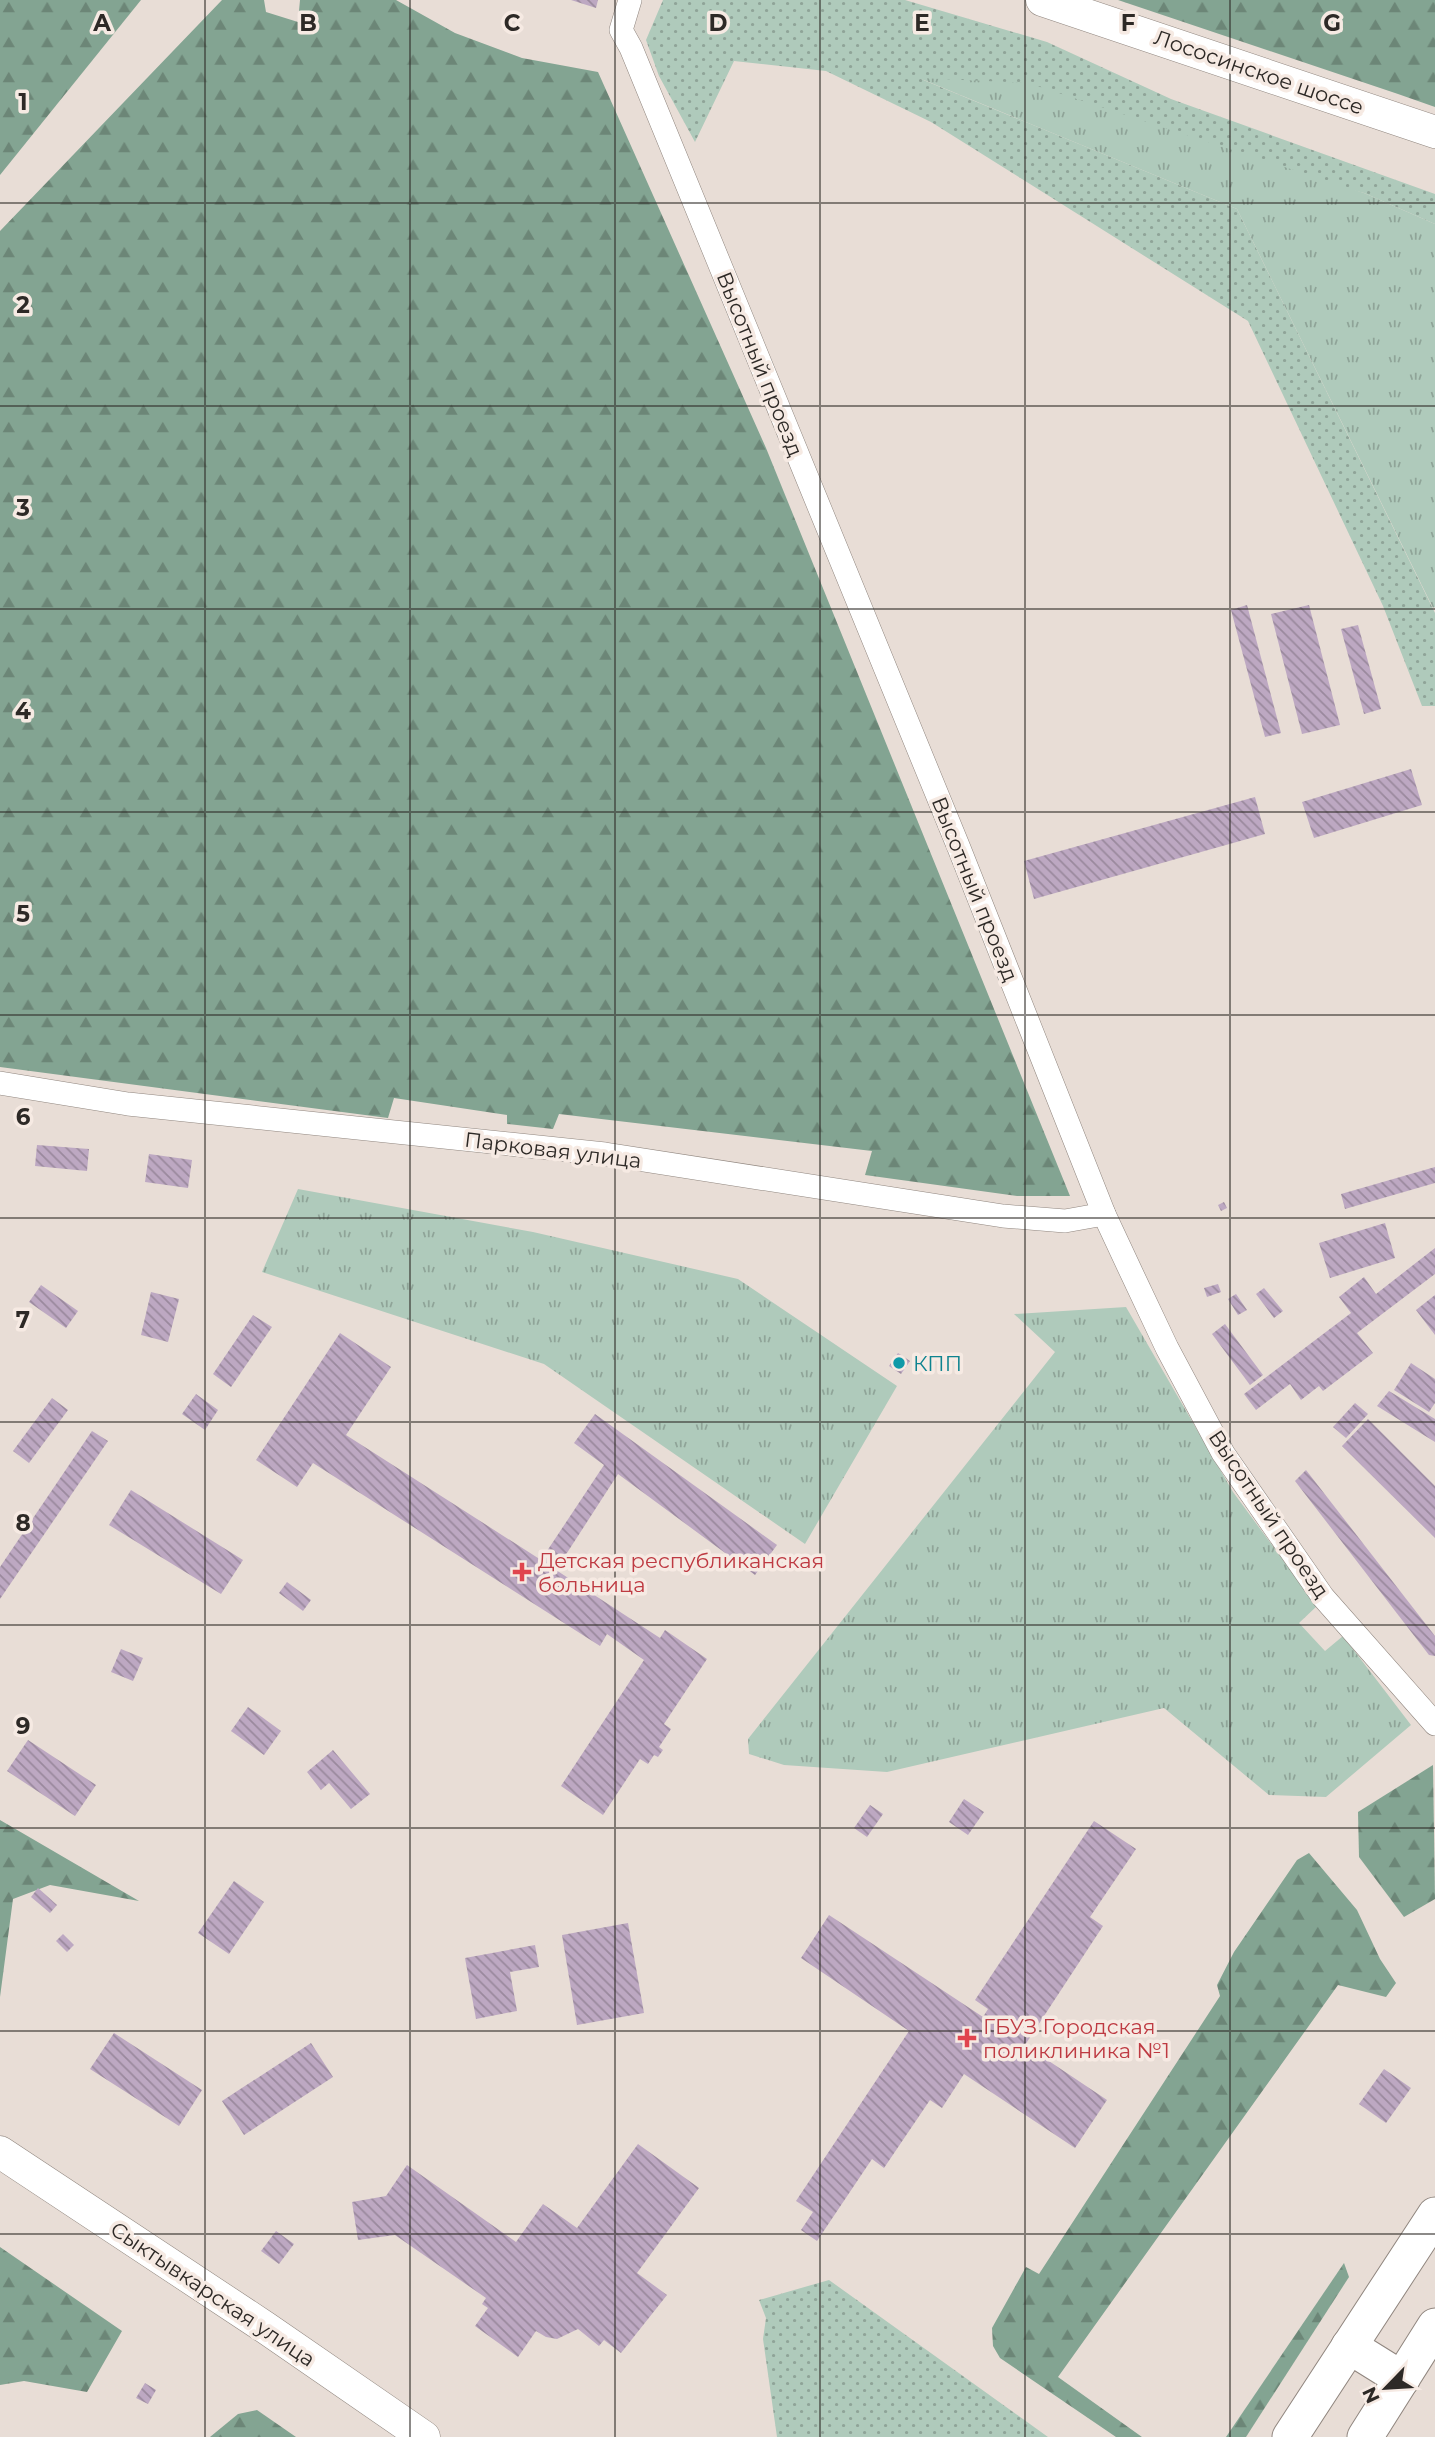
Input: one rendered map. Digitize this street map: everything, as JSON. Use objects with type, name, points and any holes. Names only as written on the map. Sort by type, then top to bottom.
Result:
[{"type":"main road","name":"Лососинское шоссе","points":[[1042,0],[1435,132]]},
{"type":"main road","name":"Сыктывкарская улица","points":[[0,2152],[266,2328],[424,2437]]},
{"type":"main road","points":[[1290,2437],[1435,2215]]},
{"type":"main road","points":[[1365,2437],[1435,2326]]},
{"type":"main road","points":[[1349,2346],[1402,2379]]},
{"type":"street","name":"Высотный проезд","points":[[630,0],[621,30],[948,822],[1104,1214],[1167,1348],[1223,1453],[1323,1597],[1435,1724]]},
{"type":"street","name":"Парковая улица","points":[[0,1083],[128,1104],[605,1154],[1003,1216],[1065,1221],[1104,1214]]},
{"type":"green space","points":[[0,0],[141,0],[0,175]]},
{"type":"green space","points":[[222,0],[264,0],[266,12],[298,22],[300,0],[396,0],[455,33],[522,58],[598,72],[766,448],[1070,1196],[1017,1196],[865,1175],[872,1151],[559,1114],[553,1129],[507,1124],[507,1115],[394,1098],[388,1118],[0,1067],[0,231]]},
{"type":"green space","points":[[663,0],[905,0],[1047,42],[1171,99],[1435,194],[1435,224],[1364,193],[921,79],[1237,209],[1435,613],[1435,706],[1422,706],[1383,606],[1248,321],[931,122],[826,71],[734,61],[695,142],[659,76],[646,40]]},
{"type":"green space","points":[[1118,0],[1435,0],[1435,107],[1398,94]]},
{"type":"green space","points":[[919,78],[1028,83],[1364,193],[1435,224],[1435,607],[1433,608],[1237,209]]},
{"type":"green space","points":[[298,1189],[533,1232],[738,1279],[897,1386],[805,1544],[544,1364],[262,1272]]},
{"type":"green space","points":[[1126,1307],[1233,1492],[1317,1606],[1299,1623],[1325,1651],[1343,1636],[1411,1725],[1326,1797],[1269,1795],[1164,1708],[887,1772],[784,1765],[749,1754],[748,1739],[1055,1352],[1014,1314]]},
{"type":"green space","points":[[1433,1765],[1435,1899],[1404,1917],[1359,1857],[1358,1812]]},
{"type":"green space","points":[[0,1820],[139,1901],[50,1885],[13,1899],[0,1997]]},
{"type":"green space","points":[[1309,1853],[1357,1910],[1380,1959],[1396,1983],[1386,1997],[1338,1985],[1058,2377],[1142,2437],[1116,2437],[1000,2358],[993,2346],[992,2328],[1026,2267],[1039,2274],[1220,1996],[1217,1985],[1234,1952],[1297,1860]]},
{"type":"green space","points":[[0,2247],[122,2331],[87,2392],[24,2381],[0,2385]]},
{"type":"green space","points":[[1344,2263],[1349,2277],[1246,2437],[1226,2437]]},
{"type":"green space","points":[[829,2280],[1048,2437],[777,2437],[763,2339],[766,2318],[759,2300]]},
{"type":"green space","points":[[257,2410],[296,2437],[210,2437],[238,2414]]},
{"type":"building","points":[[571,0],[598,0],[596,8]]},
{"type":"building","points":[[1247,605],[1281,733],[1265,737],[1231,610]]},
{"type":"building","points":[[1309,605],[1340,725],[1302,734],[1271,614]]},
{"type":"building","points":[[1358,625],[1381,709],[1364,714],[1341,629]]},
{"type":"building","points":[[1411,769],[1422,805],[1314,838],[1302,802]]},
{"type":"building","points":[[1255,797],[1265,834],[1034,899],[1024,861]]},
{"type":"building","points":[[37,1145],[89,1149],[87,1171],[35,1166]]},
{"type":"building","points":[[149,1154],[192,1160],[188,1188],[145,1182]]},
{"type":"building","points":[[1435,1167],[1435,1183],[1345,1209],[1341,1194]]},
{"type":"building","points":[[1224,1202],[1227,1208],[1221,1211],[1218,1205]]},
{"type":"building","points":[[1385,1223],[1395,1258],[1330,1278],[1319,1243]]},
{"type":"building","points":[[1435,1248],[1435,1274],[1357,1333],[1373,1353],[1323,1391],[1319,1386],[1301,1400],[1290,1384],[1256,1410],[1244,1394],[1351,1313],[1339,1297],[1364,1277],[1376,1294]]},
{"type":"building","points":[[1218,1284],[1221,1292],[1207,1297],[1204,1288]]},
{"type":"building","points":[[41,1285],[78,1311],[66,1328],[29,1302]]},
{"type":"building","points":[[1264,1288],[1283,1311],[1274,1318],[1256,1294]]},
{"type":"building","points":[[151,1292],[179,1299],[168,1342],[141,1335]]},
{"type":"building","points":[[1236,1294],[1247,1310],[1238,1315],[1228,1299]]},
{"type":"building","points":[[1435,1295],[1435,1335],[1416,1310]]},
{"type":"building","points":[[253,1315],[272,1327],[231,1387],[213,1374]]},
{"type":"building","points":[[1225,1324],[1263,1375],[1250,1385],[1212,1334]]},
{"type":"building","name":"Детская республиканская больница","points":[[340,1333],[391,1367],[346,1435],[541,1560],[604,1465],[574,1443],[595,1414],[777,1545],[755,1575],[618,1474],[556,1570],[660,1638],[665,1630],[707,1659],[664,1724],[671,1729],[659,1747],[663,1750],[658,1757],[654,1755],[648,1764],[640,1759],[603,1815],[561,1786],[644,1660],[607,1634],[600,1646],[313,1463],[297,1487],[256,1460]]},
{"type":"building","name":"КПП","points":[[898,1353],[910,1361],[901,1374],[889,1366]]},
{"type":"building","points":[[1411,1363],[1435,1379],[1435,1403],[1429,1412],[1394,1390]]},
{"type":"building","points":[[1389,1391],[1435,1419],[1435,1442],[1377,1406]]},
{"type":"building","points":[[196,1394],[218,1410],[205,1430],[182,1414]]},
{"type":"building","points":[[52,1398],[68,1410],[29,1463],[13,1451]]},
{"type":"building","points":[[1355,1403],[1368,1414],[1346,1438],[1333,1427]]},
{"type":"building","points":[[1368,1419],[1435,1486],[1435,1538],[1342,1446]]},
{"type":"building","points":[[92,1431],[108,1441],[0,1599],[0,1567]]},
{"type":"building","points":[[1306,1470],[1435,1636],[1435,1656],[1429,1655],[1295,1481]]},
{"type":"building","points":[[131,1490],[243,1560],[221,1594],[109,1525]]},
{"type":"building","points":[[287,1582],[311,1600],[303,1611],[279,1593]]},
{"type":"building","points":[[121,1649],[143,1658],[133,1681],[111,1672]]},
{"type":"building","points":[[248,1707],[281,1731],[264,1755],[231,1731]]},
{"type":"building","points":[[28,1740],[96,1785],[75,1816],[7,1771]]},
{"type":"building","points":[[333,1750],[370,1794],[351,1809],[329,1783],[321,1790],[307,1772]]},
{"type":"building","points":[[964,1799],[984,1812],[968,1835],[949,1822]]},
{"type":"building","points":[[870,1805],[883,1814],[867,1837],[854,1828]]},
{"type":"building","name":"ГБУЗ Городская поликлиника №1","points":[[1094,1821],[1136,1849],[1090,1917],[1103,1926],[1025,2045],[1107,2100],[1075,2148],[964,2074],[942,2108],[930,2100],[884,2168],[872,2159],[817,2241],[801,2230],[813,2212],[796,2201],[909,2031],[801,1958],[829,1915],[983,2017],[988,2009],[975,2000]]},
{"type":"building","points":[[234,1881],[264,1902],[229,1954],[198,1933]]},
{"type":"building","points":[[38,1888],[57,1905],[50,1913],[31,1897]]},
{"type":"building","points":[[628,1923],[644,2013],[577,2025],[562,1935]]},
{"type":"building","points":[[63,1934],[74,1945],[67,1952],[56,1941]]},
{"type":"building","points":[[535,1945],[539,1967],[510,1972],[517,2011],[476,2019],[465,1958]]},
{"type":"building","points":[[114,2033],[202,2090],[179,2126],[90,2069]]},
{"type":"building","points":[[311,2043],[333,2077],[244,2135],[222,2101]]},
{"type":"building","points":[[1384,2069],[1411,2088],[1386,2123],[1359,2104]]},
{"type":"building","points":[[638,2144],[699,2188],[637,2273],[667,2295],[621,2353],[604,2340],[599,2346],[578,2329],[557,2339],[536,2331],[518,2357],[475,2326],[488,2308],[482,2304],[486,2298],[395,2235],[358,2240],[352,2202],[386,2196],[407,2165],[516,2242],[543,2204],[577,2228]]},
{"type":"building","points":[[276,2231],[294,2244],[279,2264],[261,2251]]},
{"type":"building","points":[[145,2383],[156,2390],[148,2404],[136,2398]]},
{"type":"place","name":"КПП","points":[[899,1363]]},
{"type":"place","name":"Детская республиканская больница","points":[[522,1572]]},
{"type":"place","name":"ГБУЗ Городская поликлиника №1","points":[[967,2038]]}]
